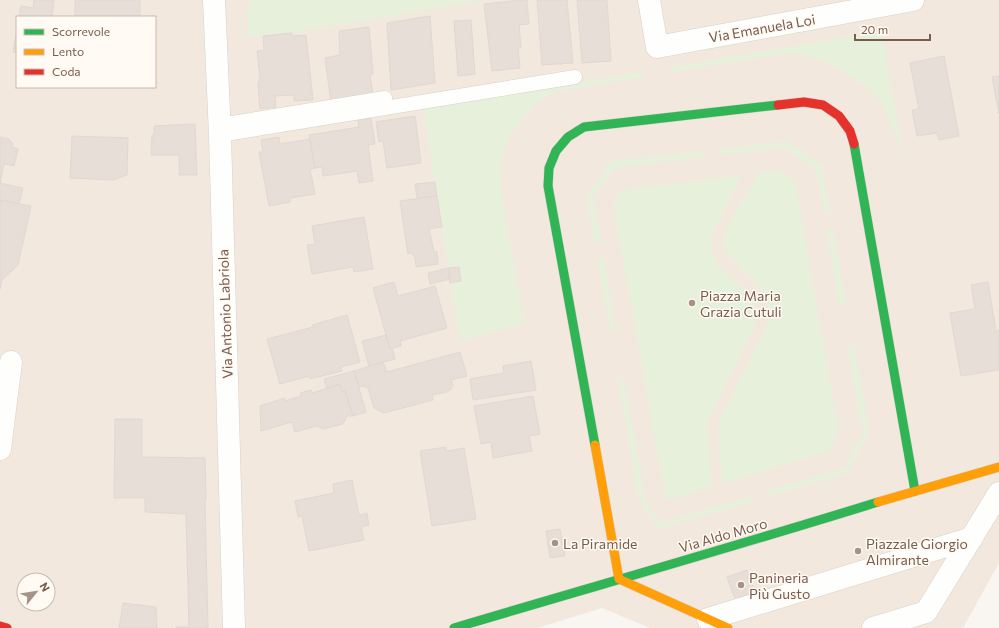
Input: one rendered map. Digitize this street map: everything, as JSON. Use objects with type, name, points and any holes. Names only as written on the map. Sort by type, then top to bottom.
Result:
[{"type":"street","name":"Via Antonio Labriola","points":[[214,0],[220,130],[234,628]]},
{"type":"street","name":"Via Emanuela Loi","points":[[649,0],[657,47],[913,0]]},
{"type":"street","points":[[728,628],[619,579],[548,186],[549,168],[556,151],[568,136],[584,127],[804,102],[823,106],[839,116],[850,131],[855,149],[914,491]]},
{"type":"street","points":[[0,448],[11,362]]},
{"type":"street","name":"Via Aldo Moro","points":[[454,628],[999,467]]},
{"type":"street","points":[[873,628],[926,612],[999,493]]},
{"type":"street","points":[[708,619],[972,538]]},
{"type":"street","points":[[0,626],[7,628]]},
{"type":"lane","points":[[220,130],[574,77]]},
{"type":"lane","points":[[220,130],[385,98]]},
{"type":"shaded area","points":[[0,0],[999,0],[999,563],[963,628],[650,628],[602,608],[537,628],[0,628]]},
{"type":"green space","points":[[253,0],[487,0],[315,29],[248,38],[247,6]]},
{"type":"green space","points":[[881,31],[904,157],[888,117],[882,106],[873,95],[864,86],[841,70],[816,59],[791,53],[673,72],[672,67]]},
{"type":"green space","points":[[643,72],[644,77],[556,92],[546,97],[533,107],[511,134],[505,147],[501,162],[500,186],[525,324],[461,341],[450,283],[461,281],[459,267],[448,268],[423,106]]},
{"type":"green space","points":[[787,141],[822,165],[830,212],[824,213],[816,170],[786,148],[721,155],[721,149]]},
{"type":"green space","points":[[702,151],[704,157],[615,168],[593,196],[601,241],[594,243],[586,197],[611,161]]},
{"type":"green space","points":[[779,170],[795,181],[839,434],[827,452],[722,484],[719,427],[722,416],[767,326],[768,317],[767,306],[762,291],[725,252],[724,232],[759,173]]},
{"type":"green space","points":[[741,175],[714,230],[712,250],[719,265],[752,297],[755,305],[756,318],[754,327],[708,420],[707,431],[712,487],[667,500],[665,496],[613,203],[622,190]]},
{"type":"green space","points":[[833,228],[846,303],[839,304],[826,229]]},
{"type":"green space","points":[[604,258],[616,330],[610,331],[597,259]]},
{"type":"green space","points":[[854,345],[869,432],[848,473],[770,496],[768,491],[844,468],[863,434],[847,347]]},
{"type":"green space","points":[[624,378],[646,503],[662,523],[751,496],[752,502],[659,529],[642,505],[637,492],[618,379]]},
{"type":"building","points":[[34,0],[54,0],[52,16],[19,16],[21,6],[33,8]]},
{"type":"building","points":[[75,0],[140,0],[140,16],[75,16]]},
{"type":"building","points":[[527,0],[529,24],[519,25],[521,48],[518,48],[520,68],[492,71],[484,4]]},
{"type":"building","points":[[537,0],[567,0],[573,63],[542,65]]},
{"type":"building","points":[[577,0],[607,0],[611,61],[582,63]]},
{"type":"building","points":[[430,16],[435,83],[391,90],[387,23]]},
{"type":"building","points":[[471,20],[475,74],[458,76],[454,21]]},
{"type":"building","points":[[369,27],[373,74],[370,75],[373,95],[331,102],[325,58],[340,55],[339,31]]},
{"type":"building","points":[[292,33],[292,36],[306,35],[313,100],[294,101],[294,95],[275,96],[276,107],[260,109],[258,84],[260,78],[257,51],[264,50],[263,36]]},
{"type":"building","points":[[16,34],[16,53],[13,52]]},
{"type":"building","points":[[944,56],[959,136],[939,140],[937,133],[917,136],[912,110],[919,109],[910,63]]},
{"type":"building","points":[[999,76],[999,114],[992,77]]},
{"type":"building","points":[[415,116],[421,163],[387,168],[383,141],[379,142],[376,122]]},
{"type":"building","points":[[371,118],[375,144],[368,145],[373,181],[359,183],[357,171],[323,176],[322,167],[315,168],[309,135],[359,127],[358,120]]},
{"type":"building","points":[[195,124],[197,175],[179,175],[179,155],[151,155],[154,126]]},
{"type":"building","points":[[72,136],[128,138],[127,175],[113,180],[70,178]]},
{"type":"building","points":[[0,137],[9,139],[13,144],[12,147],[18,149],[14,166],[4,164],[0,183]]},
{"type":"building","points":[[279,137],[280,144],[310,139],[315,168],[310,169],[315,194],[290,198],[290,202],[269,206],[259,152],[263,152],[261,140]]},
{"type":"building","points":[[435,182],[437,196],[417,198],[415,184]]},
{"type":"building","points":[[0,183],[23,188],[19,204],[0,200]]},
{"type":"building","points":[[437,196],[442,227],[429,229],[434,252],[437,251],[438,264],[416,267],[415,258],[412,253],[408,254],[400,201]]},
{"type":"building","points":[[0,200],[31,206],[18,265],[2,280],[0,289]]},
{"type":"building","points":[[364,217],[373,269],[354,272],[353,267],[312,274],[307,245],[315,244],[312,226]]},
{"type":"building","points":[[459,267],[461,281],[450,283],[448,268]]},
{"type":"building","points":[[448,268],[450,279],[430,284],[428,273]]},
{"type":"building","points":[[394,282],[398,296],[435,286],[447,328],[400,341],[401,346],[390,349],[373,288]]},
{"type":"building","points":[[988,282],[996,331],[999,330],[999,370],[961,376],[950,313],[975,309],[971,285]]},
{"type":"building","points":[[347,315],[360,362],[341,367],[342,371],[310,379],[309,376],[280,384],[267,339],[313,327],[312,325]]},
{"type":"building","points":[[386,335],[395,359],[369,366],[362,341]]},
{"type":"building","points":[[460,352],[467,376],[451,380],[453,385],[451,389],[447,392],[432,395],[433,400],[384,413],[374,408],[368,388],[363,386],[359,387],[354,371],[383,362],[387,372]]},
{"type":"building","points":[[531,361],[536,390],[473,400],[470,379],[504,373],[503,366]]},
{"type":"building","points":[[354,371],[366,412],[353,416],[345,391],[342,392],[340,384],[327,388],[324,379]]},
{"type":"building","points":[[340,384],[342,392],[345,391],[353,416],[347,416],[343,424],[323,429],[317,426],[295,432],[292,422],[261,431],[260,406],[285,398],[285,401],[301,396],[300,393],[311,390],[312,393]]},
{"type":"building","points":[[533,396],[540,434],[529,436],[532,451],[493,458],[491,442],[481,444],[474,406]]},
{"type":"building","points":[[115,419],[142,419],[142,457],[205,458],[208,628],[176,628],[189,627],[186,514],[145,512],[145,498],[114,498]]},
{"type":"building","points":[[446,447],[446,451],[464,448],[476,519],[432,526],[420,451]]},
{"type":"building","points":[[352,480],[359,515],[367,513],[369,525],[361,527],[364,540],[309,551],[302,516],[298,517],[295,501],[334,493],[333,484]]},
{"type":"building","name":"La Piramide","points":[[560,529],[565,556],[550,558],[546,531]]},
{"type":"building","name":"Panineria Più Gusto","points":[[747,570],[755,593],[735,599],[727,577]]},
{"type":"building","points":[[123,603],[156,607],[157,628],[119,628]]},
{"type":"traffic: fast","points":[[595,445],[548,186],[549,168],[556,151],[568,137],[584,127],[778,105]]},
{"type":"traffic: fast","points":[[854,144],[915,491]]},
{"type":"traffic: fast","points":[[454,628],[878,502]]},
{"type":"traffic: slow","points":[[595,445],[619,579],[728,628]]},
{"type":"traffic: slow","points":[[878,502],[999,467]]},
{"type":"traffic: jam","points":[[778,105],[804,102],[823,105],[839,116],[850,131],[854,144]]},
{"type":"traffic: jam","points":[[0,626],[7,628]]},
{"type":"place","name":"Piazza Maria Grazia Cutuli","points":[[692,303]]},
{"type":"place","name":"La Piramide","points":[[555,543]]},
{"type":"place","name":"Piazzale Giorgio Almirante","points":[[858,551]]},
{"type":"place","name":"Panineria Più Gusto","points":[[741,585]]}]
